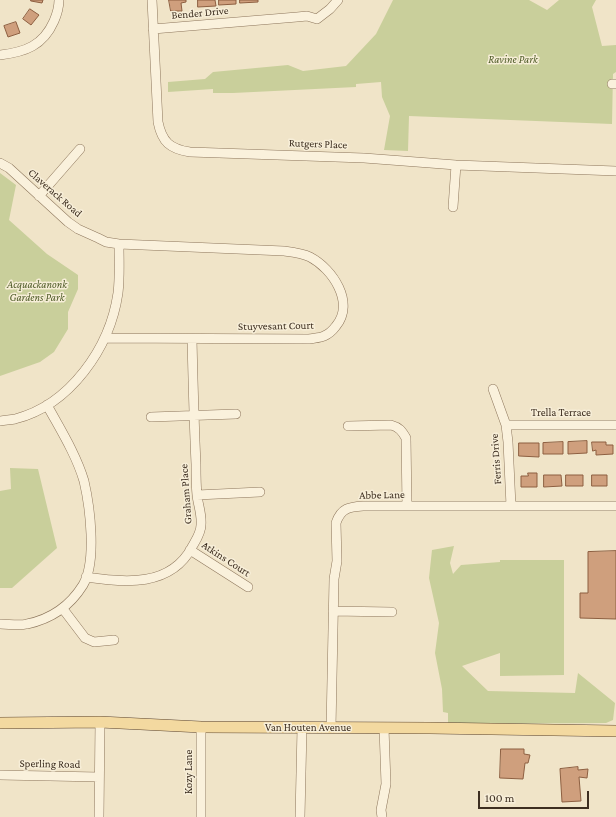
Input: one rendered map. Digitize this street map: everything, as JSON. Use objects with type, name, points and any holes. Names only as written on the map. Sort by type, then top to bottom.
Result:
[{"type":"main road","name":"Van Houten Avenue","points":[[0,723],[100,722],[201,728],[384,728],[616,731]]},
{"type":"street","points":[[0,55],[23,51],[32,47],[42,39],[50,30],[59,11],[60,0]]},
{"type":"street","name":"Rutgers Place","points":[[152,0],[158,122],[163,138],[174,148],[190,152],[364,158],[456,165],[616,171]]},
{"type":"street","name":"Bender Drive","points":[[153,29],[307,16],[317,19],[330,9],[338,0]]},
{"type":"street","points":[[39,196],[80,148]]},
{"type":"street","name":"Claverack Road","points":[[0,163],[9,168],[68,222],[78,229],[106,242],[119,244]]},
{"type":"street","points":[[453,206],[456,165]]},
{"type":"street","points":[[0,421],[15,419],[42,408],[66,391],[81,377],[88,367],[105,338],[118,294],[120,272],[119,244]]},
{"type":"street","name":"Stuyvesant Court","points":[[105,338],[192,340],[309,339],[324,336],[334,328],[342,317],[343,309],[341,292],[337,283],[323,266],[301,254],[119,244]]},
{"type":"street","name":"Graham Place","points":[[86,577],[113,582],[130,582],[145,580],[164,574],[182,562],[200,533],[201,525],[197,495],[192,340]]},
{"type":"street","name":"Ferris Drive","points":[[493,389],[506,425],[511,506]]},
{"type":"street","points":[[0,624],[25,624],[53,615],[62,609],[83,586],[90,563],[91,535],[88,503],[83,480],[67,441],[46,405]]},
{"type":"street","points":[[151,417],[236,414]]},
{"type":"street","points":[[348,426],[391,425],[402,431],[406,438],[407,506]]},
{"type":"street","name":"Trella Terrace","points":[[506,425],[616,425]]},
{"type":"street","points":[[197,495],[260,492]]},
{"type":"street","name":"Abbe Lane","points":[[331,728],[334,579],[337,561],[336,523],[343,512],[350,507],[363,506],[616,506]]},
{"type":"street","name":"Atkins Court","points":[[190,550],[248,587]]},
{"type":"street","points":[[62,609],[85,638],[94,642],[114,640]]},
{"type":"street","points":[[333,611],[392,612]]},
{"type":"street","points":[[99,817],[100,722]]},
{"type":"street","name":"Kozy Lane","points":[[201,728],[201,817]]},
{"type":"street","points":[[300,817],[302,728]]},
{"type":"street","points":[[382,817],[382,801],[386,784],[384,728]]},
{"type":"street","name":"Sperling Road","points":[[0,775],[99,777]]},
{"type":"green space","name":"Ravine Park","points":[[393,0],[529,0],[547,10],[559,0],[596,0],[592,7],[602,46],[616,45],[616,72],[613,74],[612,124],[409,116],[408,151],[384,150],[390,116],[382,97],[381,82],[356,84],[356,87],[233,93],[213,93],[213,89],[168,92],[168,82],[205,79],[213,72],[288,65],[303,71],[346,66],[376,34]]},
{"type":"green space","name":"Acquackanonk Gardens Park","points":[[0,173],[16,185],[9,220],[47,254],[78,275],[78,289],[68,312],[68,329],[54,352],[40,362],[0,376]]},
{"type":"green space","points":[[10,468],[38,469],[57,548],[12,588],[0,588],[0,491],[11,489]]},
{"type":"green space","points":[[454,546],[450,563],[453,574],[461,565],[500,562],[500,560],[564,560],[564,675],[500,676],[500,653],[462,666],[488,691],[575,693],[578,673],[615,703],[613,720],[606,723],[448,724],[448,713],[443,712],[442,689],[435,653],[439,623],[429,578],[432,550]]},
{"type":"building","points":[[31,0],[43,0],[42,3]]},
{"type":"building","points":[[169,0],[186,0],[186,2],[181,3],[182,11],[171,11]]},
{"type":"building","points":[[198,0],[215,0],[216,6],[198,7]]},
{"type":"building","points":[[219,0],[236,0],[236,4],[219,5]]},
{"type":"building","points":[[240,0],[258,0],[258,2],[240,3]]},
{"type":"building","points":[[30,9],[39,15],[31,25],[23,19]]},
{"type":"building","points":[[16,22],[20,33],[8,37],[4,26]]},
{"type":"building","points":[[587,441],[587,453],[568,454],[568,442]]},
{"type":"building","points":[[563,442],[563,454],[543,454],[543,443]]},
{"type":"building","points":[[592,442],[606,442],[606,445],[613,445],[613,454],[596,455],[596,450],[593,451]]},
{"type":"building","points":[[519,443],[539,443],[539,457],[519,456]]},
{"type":"building","points":[[528,473],[537,473],[537,487],[521,487],[521,476],[528,476]]},
{"type":"building","points":[[544,475],[561,475],[562,486],[544,487]]},
{"type":"building","points":[[566,475],[583,475],[583,486],[566,486]]},
{"type":"building","points":[[592,475],[607,475],[607,486],[592,486]]},
{"type":"building","points":[[616,551],[616,619],[580,618],[580,593],[588,593],[588,552]]},
{"type":"building","points":[[501,749],[524,749],[524,754],[530,755],[528,763],[525,763],[523,779],[500,778]]},
{"type":"building","points":[[578,767],[578,770],[588,769],[587,778],[579,777],[581,801],[562,802],[560,769]]}]
